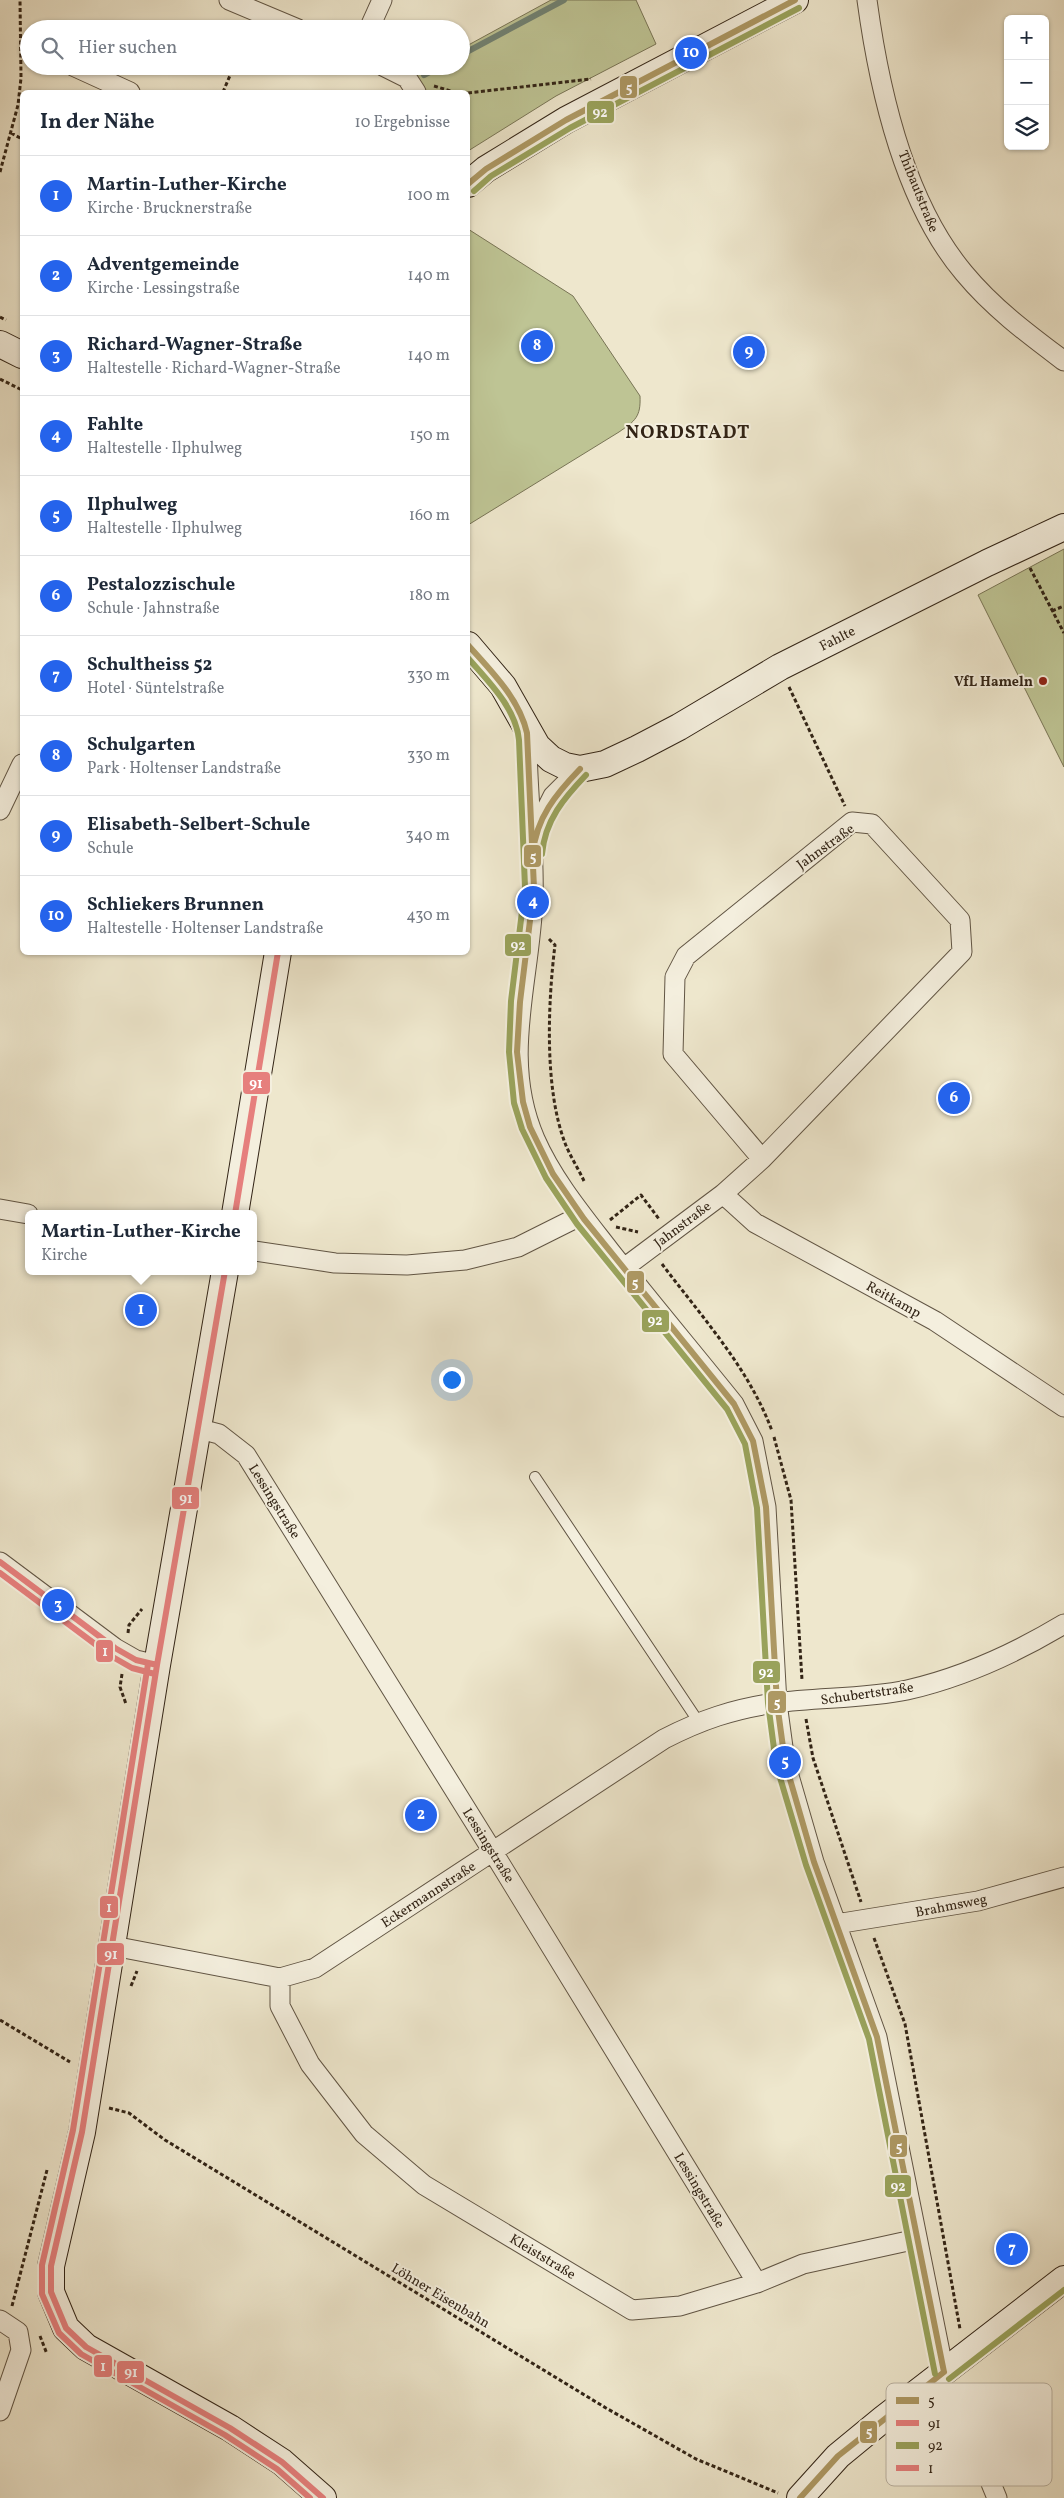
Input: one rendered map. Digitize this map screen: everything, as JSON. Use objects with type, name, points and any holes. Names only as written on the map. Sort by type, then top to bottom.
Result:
[{"type":"main road","points":[[470,182],[486,169],[566,120],[795,0]]},
{"type":"main road","points":[[0,344],[20,354]]},
{"type":"main road","name":"Fahlte","points":[[470,647],[503,686],[514,702],[537,746],[550,759],[565,766],[580,768],[605,764],[679,727],[780,666],[1064,527]]},
{"type":"main road","points":[[236,1210],[278,955]]},
{"type":"main road","points":[[224,1275],[200,1429],[157,1665],[88,2099],[51,2266],[51,2292],[66,2328],[86,2347],[230,2428],[282,2462],[323,2498]]},
{"type":"main road","points":[[930,2383],[1064,2279]]},
{"type":"main road","points":[[791,2496],[886,2418]]},
{"type":"street","points":[[229,0],[277,20]]},
{"type":"street","points":[[373,20],[382,0]]},
{"type":"street","name":"Thibautstraße","points":[[867,0],[880,82],[909,174],[928,221],[944,247],[983,295],[1009,319],[1064,360]]},
{"type":"street","points":[[93,75],[126,90]]},
{"type":"street","points":[[401,75],[407,78],[415,90]]},
{"type":"street","points":[[527,730],[526,761],[533,836],[533,902],[519,1014],[517,1069],[523,1104],[535,1139],[570,1200],[734,1404],[753,1441],[766,1506],[776,1703],[785,1762],[814,1862],[877,2037],[917,2238],[936,2378],[939,2383]]},
{"type":"street","points":[[0,810],[20,768]]},
{"type":"street","points":[[533,836],[553,796],[580,768]]},
{"type":"street","name":"Jahnstraße","points":[[624,1268],[723,1194],[762,1159],[962,952],[960,920],[872,824],[852,822],[686,956],[675,977],[673,1054],[762,1159]]},
{"type":"street","name":"Reitkamp","points":[[723,1194],[755,1223],[935,1321],[1064,1407]]},
{"type":"street","points":[[0,1209],[25,1213]]},
{"type":"street","points":[[257,1251],[335,1263],[407,1265],[465,1260],[518,1247],[582,1215]]},
{"type":"street","name":"Lessingstraße","points":[[200,1429],[219,1434],[246,1455],[493,1852],[757,2283]]},
{"type":"street","points":[[0,1562],[115,1648],[136,1660],[157,1665]]},
{"type":"street","name":"Schubertstraße","points":[[776,1703],[842,1698],[906,1690],[960,1676],[1030,1644],[1064,1624]]},
{"type":"street","name":"Eckermannstraße","points":[[113,1946],[280,1978],[315,1968],[664,1739],[698,1721],[737,1710],[776,1703]]},
{"type":"street","name":"Brahmsweg","points":[[836,1924],[978,1901],[1064,1877]]},
{"type":"street","name":"Kleiststraße","points":[[280,1978],[280,2006],[310,2064],[364,2134],[424,2185],[632,2310],[680,2306],[757,2283],[803,2264],[917,2238]]},
{"type":"street","points":[[0,2411],[21,2350],[18,2332],[4,2322]]},
{"type":"street","points":[[992,2486],[997,2498]]},
{"type":"lane","points":[[535,1477],[698,1721]]},
{"type":"path","points":[[20,0],[20,20]]},
{"type":"path","points":[[0,172],[18,105],[20,64]]},
{"type":"path","points":[[224,90],[230,75]]},
{"type":"path","points":[[470,93],[594,78]]},
{"type":"path","points":[[11,133],[20,138]]},
{"type":"path","points":[[0,379],[20,389]]},
{"type":"path","points":[[1020,547],[1064,633]]},
{"type":"path","points":[[1052,611],[1064,606]]},
{"type":"path","points":[[780,666],[852,822]]},
{"type":"path","points":[[610,1220],[641,1195],[663,1223]]},
{"type":"path","points":[[638,1232],[646,1230]]},
{"type":"path","points":[[0,2020],[70,2062]]},
{"type":"path","name":"Löhner Eisenbahn","points":[[88,2099],[129,2113],[165,2140],[606,2408],[696,2459],[791,2496]]},
{"type":"path","points":[[4,2322],[50,2164]]},
{"type":"green space","points":[[551,0],[636,0],[656,44],[556,96],[470,150],[470,90],[415,90],[407,78],[412,75],[470,75],[470,44]]},
{"type":"green space","points":[[470,230],[573,296],[640,396],[638,414],[625,428],[470,524]]},
{"type":"green space","name":"VfL Hameln","points":[[1064,549],[1064,767],[978,595]]},
{"type":"waterway","points":[[470,50],[564,0]]},
{"type":"transit line","name":"5","points":[[470,182],[486,169],[566,120],[795,0]]},
{"type":"transit line","name":"92","points":[[474,191],[491,176],[570,128],[799,8]]},
{"type":"transit line","name":"5","points":[[470,647],[495,675],[511,697],[518,708],[527,733],[534,888],[520,1002],[517,1052],[523,1102],[530,1127],[553,1174],[584,1219],[734,1404],[753,1441],[766,1507],[777,1703],[785,1762],[814,1862],[877,2037],[944,2372]]},
{"type":"transit line","name":"92","points":[[470,660],[507,706],[517,728],[519,740],[525,887],[511,1001],[509,1052],[514,1103],[522,1129],[546,1178],[577,1224],[727,1409],[745,1444],[757,1508],[768,1703],[776,1764],[806,1865],[869,2039],[935,2374]]},
{"type":"transit line","name":"5","points":[[533,853],[538,829],[549,807],[555,797],[580,769]]},
{"type":"transit line","name":"92","points":[[542,854],[551,820],[563,801],[586,775]]},
{"type":"transit line","name":"91","points":[[236,1210],[278,955]]},
{"type":"transit line","name":"91","points":[[224,1275],[157,1665],[82,2132],[51,2266],[51,2292],[66,2328],[86,2347],[230,2428],[282,2462],[323,2498]]},
{"type":"transit line","name":"91","points":[[0,1562],[115,1648],[136,1660],[157,1665]]},
{"type":"transit line","name":"1","points":[[0,1573],[111,1656],[132,1668],[155,1674]]},
{"type":"transit line","name":"1","points":[[148,1664],[73,2130],[42,2265],[42,2294],[59,2333],[81,2354],[225,2435],[277,2469],[310,2498]]},
{"type":"transit line","name":"92","points":[[949,2379],[1064,2290]]},
{"type":"transit line","name":"5","points":[[930,2383],[944,2372]]},
{"type":"transit line","name":"5","points":[[800,2498],[838,2456],[886,2418]]},
{"type":"place","name":"Schliekers Brunnen","points":[[691,53]]},
{"type":"place","name":"Schulgarten","points":[[537,346]]},
{"type":"place","name":"Elisabeth-Selbert-Schule","points":[[749,352]]},
{"type":"place","name":"VfL Hameln","points":[[1043,681]]},
{"type":"place","name":"Fahlte","points":[[533,902]]},
{"type":"place","name":"Pestalozzischule","points":[[954,1098]]},
{"type":"place","name":"Martin-Luther-Kirche","points":[[141,1310]]},
{"type":"place","name":"Richard-Wagner-Straße","points":[[58,1605]]},
{"type":"place","name":"Ilphulweg","points":[[785,1762]]},
{"type":"place","name":"Adventgemeinde","points":[[421,1815]]},
{"type":"place","name":"Schultheiss 52","points":[[1012,2249]]},
{"type":"district","name":"NORDSTADT","points":[[688,431]]}]
